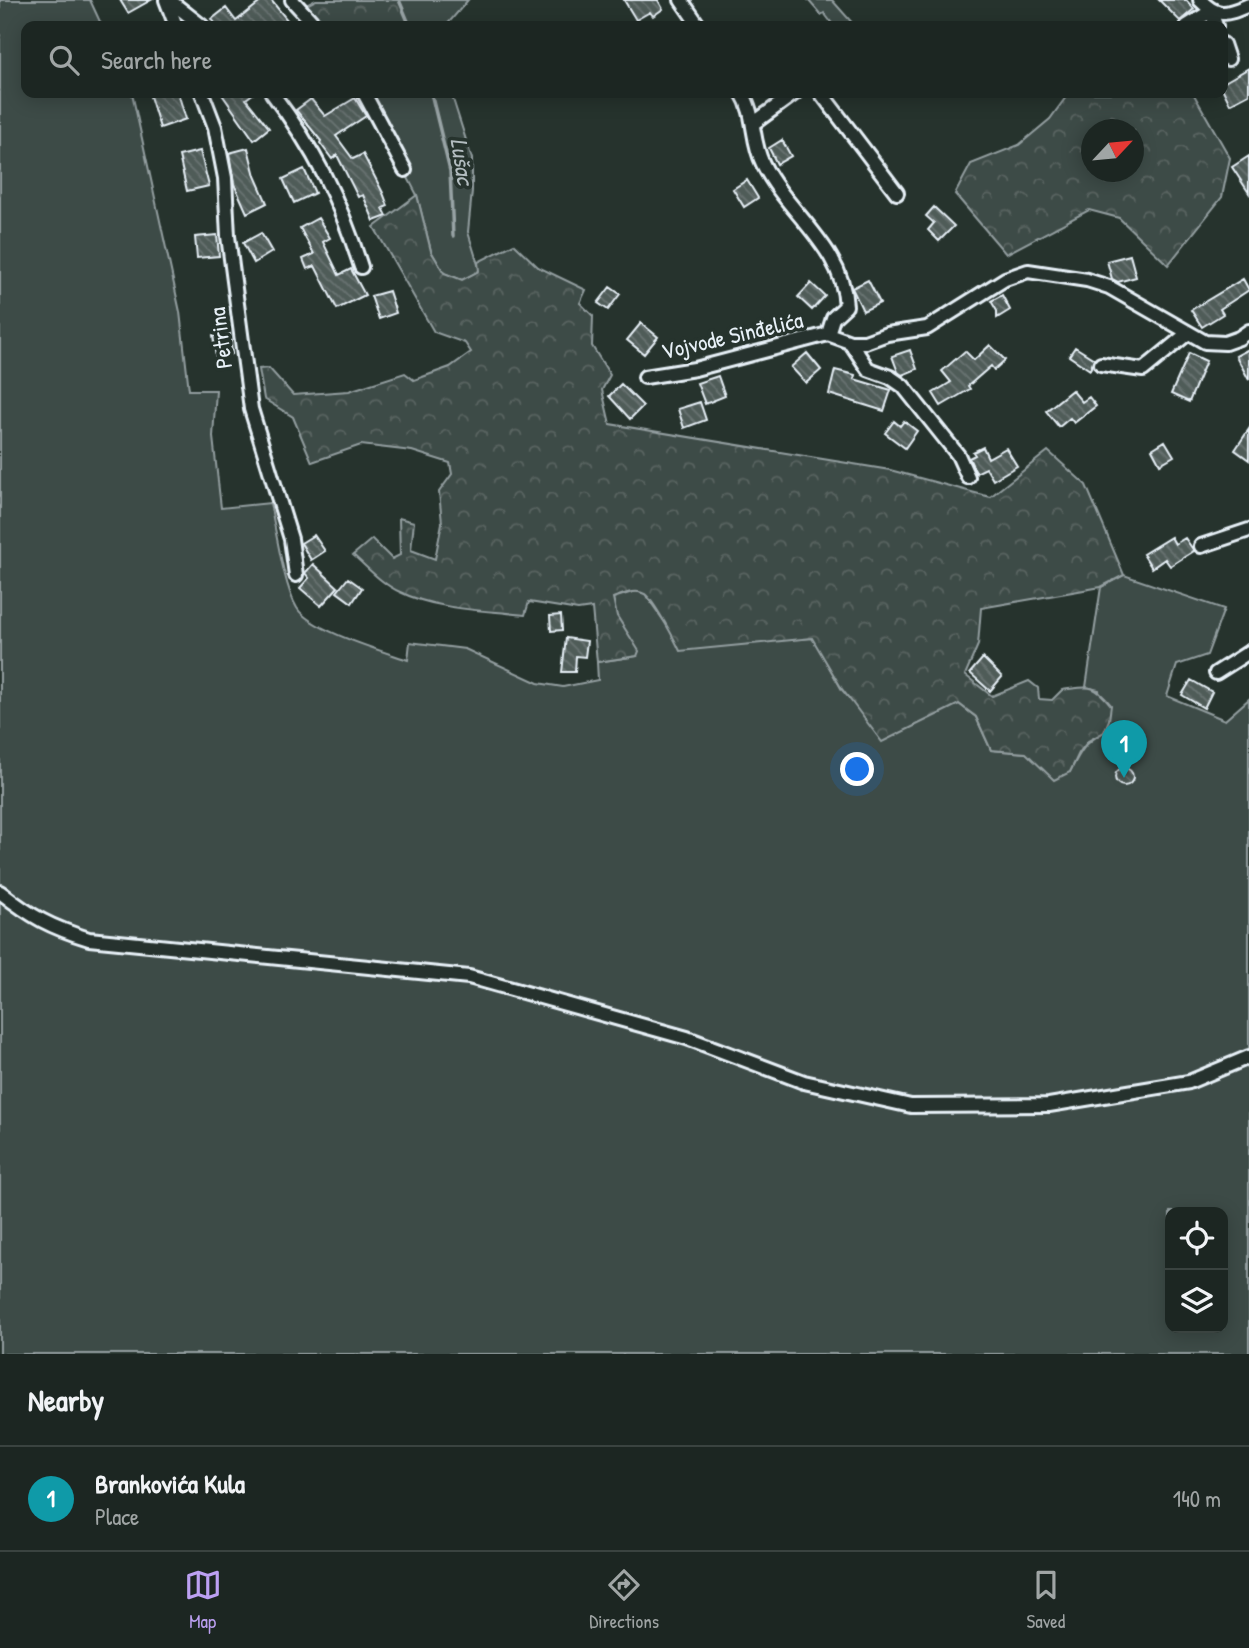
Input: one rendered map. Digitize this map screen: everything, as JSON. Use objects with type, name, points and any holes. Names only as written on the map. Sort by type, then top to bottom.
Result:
[{"type":"street","points":[[167,0],[174,21]]},
{"type":"street","points":[[167,0],[195,21]]},
{"type":"street","points":[[292,0],[311,21]]},
{"type":"street","points":[[681,0],[696,21]]},
{"type":"street","points":[[1200,0],[1211,11],[1214,21]]},
{"type":"street","points":[[1195,21],[1211,11],[1225,14],[1249,5]]},
{"type":"street","name":"Petrina","points":[[204,98],[215,127],[225,178],[228,236],[251,409],[291,539],[296,575]]},
{"type":"street","points":[[276,98],[299,129],[325,173],[346,219],[361,267]]},
{"type":"street","points":[[367,98],[405,170]]},
{"type":"street","name":"Vojvode Sinđelića","points":[[745,98],[754,123],[756,147],[764,166],[820,240],[840,272],[846,306],[833,318],[828,334]]},
{"type":"street","points":[[754,123],[788,98]]},
{"type":"street","points":[[825,98],[897,194]]},
{"type":"street","points":[[850,342],[865,342],[896,332],[927,328],[997,284],[1028,271],[1087,280],[1109,287],[1205,342],[1225,343],[1249,331]]},
{"type":"street","points":[[1101,364],[1143,370],[1188,333]]},
{"type":"street","name":"Vojvode Sinđelića","points":[[645,377],[695,369],[828,334],[850,342]]},
{"type":"street","points":[[850,342],[868,369],[890,377],[903,387],[958,455],[968,477]]},
{"type":"street","points":[[1201,546],[1249,530]]},
{"type":"street","points":[[1216,673],[1249,652]]},
{"type":"street","points":[[0,892],[28,914],[56,929],[89,939],[469,977],[687,1038],[804,1082],[911,1106],[1049,1105],[1189,1082],[1249,1057]]},
{"type":"green space","points":[[0,0],[90,0],[100,21],[21,21],[21,98],[133,98],[180,312],[189,390],[216,390],[213,437],[221,508],[270,503],[292,599],[304,616],[316,624],[408,660],[410,642],[465,649],[538,683],[563,687],[598,680],[597,662],[637,656],[616,616],[613,598],[636,591],[645,594],[673,634],[786,640],[813,638],[842,690],[857,707],[959,704],[976,717],[991,750],[1026,753],[1070,772],[1083,749],[1104,732],[1099,690],[1086,687],[1101,587],[1124,575],[1224,609],[1207,655],[1177,665],[1167,696],[1225,720],[1249,699],[1249,1055],[1188,1080],[1049,1103],[911,1104],[805,1080],[470,975],[89,937],[57,928],[0,890]]},
{"type":"green space","points":[[316,0],[399,0],[408,21],[312,21],[300,8]]},
{"type":"green space","points":[[399,0],[468,0],[450,21],[408,21]]},
{"type":"green space","points":[[808,0],[832,0],[851,21],[830,21],[824,13],[821,15]]},
{"type":"green space","points":[[367,98],[453,98],[472,159],[468,232],[480,271],[462,280],[444,273],[431,251],[417,195]]},
{"type":"green space","points":[[1065,98],[1196,98],[1230,158],[1222,197],[1168,265],[1119,218],[1089,210],[1006,254],[955,194],[971,164],[1019,145],[1050,119]]},
{"type":"green space","points":[[417,195],[431,251],[444,273],[462,280],[479,271],[478,262],[514,244],[538,267],[586,290],[580,303],[593,316],[592,346],[610,375],[602,390],[610,424],[890,470],[990,497],[1048,451],[1086,485],[1124,575],[1101,587],[981,608],[978,645],[965,675],[992,696],[1029,681],[1038,688],[1039,699],[1052,700],[1062,690],[1084,687],[1094,689],[1111,705],[1104,732],[1088,741],[1070,772],[1054,780],[1026,753],[991,750],[976,717],[959,704],[882,742],[842,689],[812,638],[680,651],[649,598],[641,592],[633,592],[613,598],[617,616],[639,651],[637,656],[597,662],[592,608],[578,610],[529,602],[525,615],[461,608],[414,598],[393,589],[381,580],[353,555],[372,539],[392,559],[400,555],[399,518],[414,522],[411,550],[435,559],[442,523],[439,492],[452,474],[450,463],[412,451],[361,445],[312,462],[293,417],[264,399],[259,369],[269,368],[293,395],[349,391],[405,373],[414,380],[450,367],[471,352],[465,343],[434,332],[374,227]]},
{"type":"green space","points":[[0,894],[56,931],[469,978],[750,1063],[911,1108],[1140,1093],[1249,1059],[1249,1354],[0,1354]]},
{"type":"building","points":[[120,0],[151,0],[128,13]]},
{"type":"building","points":[[263,0],[271,0],[288,21],[236,21]]},
{"type":"building","points":[[624,0],[658,0],[663,9],[653,16],[650,12],[636,20]]},
{"type":"building","points":[[1159,0],[1186,0],[1194,9],[1180,21]]},
{"type":"building","points":[[226,8],[236,21],[213,21],[212,19]]},
{"type":"building","points":[[1249,68],[1249,94],[1230,104],[1227,98],[1228,80]]},
{"type":"building","points":[[151,98],[180,98],[186,119],[160,128]]},
{"type":"building","points":[[225,98],[247,98],[269,128],[254,140]]},
{"type":"building","points":[[355,98],[366,116],[336,136],[353,159],[363,154],[383,193],[388,206],[383,208],[387,216],[374,221],[363,195],[358,197],[337,155],[332,159],[296,110],[311,99],[325,116]]},
{"type":"building","points":[[782,140],[791,156],[777,164],[769,148]]},
{"type":"building","points":[[248,148],[255,176],[267,203],[247,213],[234,184],[229,153]]},
{"type":"building","points":[[200,151],[209,186],[187,191],[179,156]]},
{"type":"building","points":[[1249,156],[1249,193],[1232,167]]},
{"type":"building","points":[[304,169],[315,193],[294,203],[283,179]]},
{"type":"building","points":[[747,180],[758,198],[744,207],[733,189]]},
{"type":"building","points":[[934,207],[954,226],[939,241],[928,230],[934,223],[926,216]]},
{"type":"building","points":[[318,218],[330,238],[323,242],[339,275],[351,269],[365,295],[337,309],[315,266],[307,269],[303,259],[314,254],[300,228]]},
{"type":"building","points":[[261,233],[272,252],[254,263],[243,243]]},
{"type":"building","points":[[217,235],[219,256],[197,258],[195,237]]},
{"type":"building","points":[[1130,255],[1136,277],[1118,282],[1112,279],[1107,261]]},
{"type":"building","points":[[1243,279],[1249,290],[1220,309],[1223,314],[1202,327],[1191,310]]},
{"type":"building","points":[[868,280],[880,303],[863,311],[852,288]]},
{"type":"building","points":[[811,283],[825,296],[812,310],[798,297]]},
{"type":"building","points":[[610,287],[620,294],[608,310],[598,303]]},
{"type":"building","points":[[389,291],[396,313],[379,319],[371,296]]},
{"type":"building","points":[[1002,295],[1010,310],[997,318],[997,311],[991,301]]},
{"type":"building","points":[[641,323],[658,337],[644,354],[627,340]]},
{"type":"building","points":[[230,334],[232,354],[216,357],[213,336]]},
{"type":"building","points":[[990,345],[1005,360],[994,370],[991,366],[968,386],[970,389],[941,406],[933,393],[951,382],[942,371],[965,351],[974,360]]},
{"type":"building","points":[[1075,347],[1094,359],[1090,370],[1069,356]]},
{"type":"building","points":[[1249,349],[1249,380],[1236,356]]},
{"type":"building","points":[[910,350],[917,369],[902,375],[898,372],[892,356]]},
{"type":"building","points":[[807,353],[821,370],[806,383],[791,367]]},
{"type":"building","points":[[1189,353],[1206,361],[1189,402],[1171,394]]},
{"type":"building","points":[[835,370],[891,390],[884,411],[829,394]]},
{"type":"building","points":[[718,376],[725,396],[705,404],[697,383]]},
{"type":"building","points":[[621,384],[643,406],[630,419],[609,396]]},
{"type":"building","points":[[1072,390],[1082,402],[1089,397],[1096,406],[1074,423],[1070,418],[1059,427],[1046,411]]},
{"type":"building","points":[[700,402],[706,420],[684,428],[678,409]]},
{"type":"building","points":[[894,421],[900,426],[904,421],[917,431],[905,448],[885,433]]},
{"type":"building","points":[[1249,429],[1249,460],[1235,450]]},
{"type":"building","points":[[1165,441],[1174,456],[1160,464],[1152,449]]},
{"type":"building","points":[[983,447],[988,458],[1006,448],[1017,466],[993,480],[986,468],[976,473],[969,458],[975,455],[973,452]]},
{"type":"building","points":[[314,535],[325,551],[311,560],[301,543]]},
{"type":"building","points":[[1171,537],[1175,544],[1185,538],[1194,551],[1170,566],[1165,559],[1152,568],[1143,554]]},
{"type":"building","points":[[313,564],[338,587],[321,606],[300,588],[309,578],[305,573]]},
{"type":"building","points":[[348,578],[362,588],[352,603],[337,592]]},
{"type":"building","points":[[561,615],[562,630],[551,631],[550,616]]},
{"type":"building","points":[[566,638],[587,641],[585,657],[576,656],[575,672],[562,672]]},
{"type":"building","points":[[983,658],[1002,677],[990,691],[970,673]]},
{"type":"building","points":[[1191,680],[1212,692],[1204,708],[1182,695]]},
{"type":"building","points":[[1124,768],[1130,771],[1133,777],[1130,783],[1124,786],[1118,783],[1115,777],[1118,771]]},
{"type":"waterway","name":"Lušac","points":[[399,0],[408,21]]},
{"type":"waterway","name":"Lušac","points":[[432,98],[450,171],[453,236]]},
{"type":"place","name":"Brankovića Kula","points":[[1124,778]]}]
